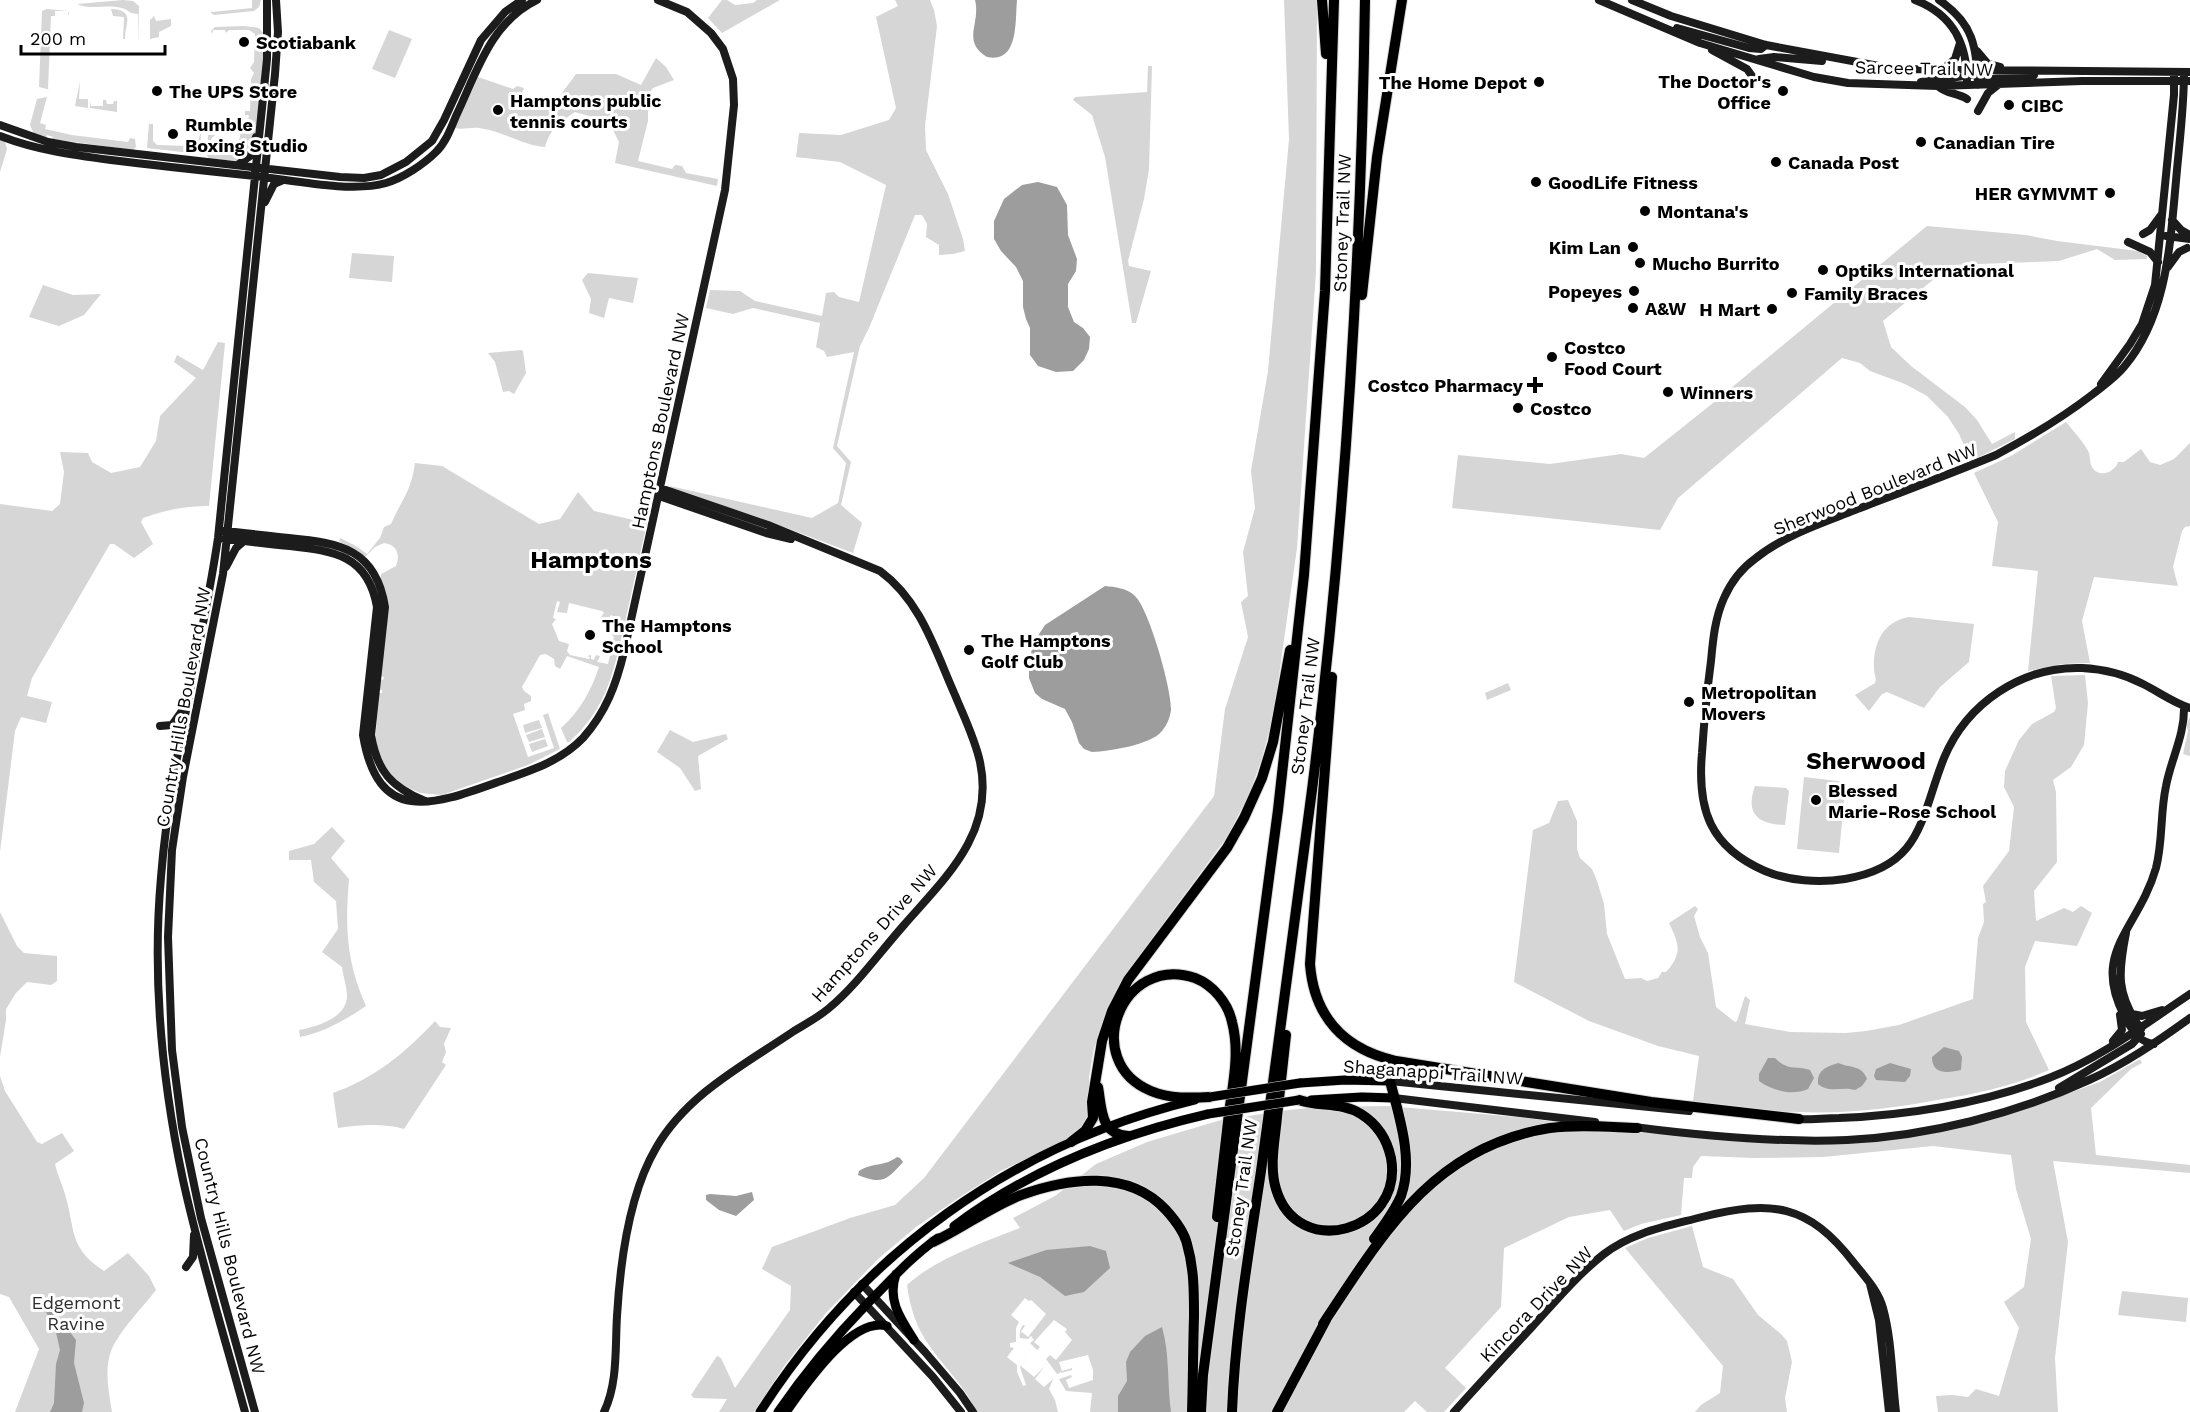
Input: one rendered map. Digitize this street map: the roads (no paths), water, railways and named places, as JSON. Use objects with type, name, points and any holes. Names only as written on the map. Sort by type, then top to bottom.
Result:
[{"type":"highway","points":[[1322,0],[1326,42],[1320,294],[1324,305]]},
{"type":"highway","name":"Stoney Trail NW","points":[[1201,1412],[1203,1375],[1278,810],[1304,573],[1324,305],[1334,0]]},
{"type":"highway","name":"Stoney Trail NW","points":[[1232,1412],[1246,1273],[1297,907],[1334,608],[1359,223],[1365,0]]},
{"type":"highway","points":[[1346,435],[1356,378],[1368,225],[1399,12],[1403,0]]},
{"type":"highway","points":[[1071,1142],[1085,1131],[1092,1118],[1092,1102],[1102,1041],[1118,997],[1128,980],[1227,848],[1253,799],[1273,742],[1283,691],[1298,583],[1304,573]]},
{"type":"highway","points":[[1334,608],[1330,699],[1310,964],[1311,977],[1319,1002],[1336,1029],[1356,1047],[1396,1061],[1651,1102],[1799,1119]]},
{"type":"highway","points":[[1297,907],[1293,979],[1273,1162],[1274,1182],[1281,1201],[1288,1211],[1306,1225],[1328,1231],[1347,1229],[1365,1221],[1379,1207],[1389,1189],[1392,1169],[1386,1142],[1372,1123],[1354,1111],[1336,1105],[1307,1103],[1299,1100]]},
{"type":"highway","points":[[1203,1375],[1209,1288],[1236,1059],[1234,1031],[1229,1011],[1223,1001],[1217,993],[1199,980],[1171,975],[1143,984],[1127,997],[1115,1025],[1114,1047],[1122,1066],[1130,1077],[1152,1092],[1181,1097],[1210,1097]]},
{"type":"highway","points":[[1097,1081],[1104,1119],[1108,1127],[1113,1133],[1128,1136]]},
{"type":"highway","points":[[1277,1412],[1349,1277],[1391,1214],[1403,1190],[1406,1174],[1405,1154],[1390,1082]]},
{"type":"highway","points":[[1323,1324],[1371,1254],[1417,1196],[1428,1184],[1455,1163],[1494,1143],[1531,1131],[1572,1126],[1637,1128]]},
{"type":"highway","points":[[933,1242],[1001,1204],[1021,1195],[1059,1184],[1085,1180],[1106,1181],[1132,1187],[1151,1197],[1161,1204],[1178,1223],[1190,1255],[1194,1284],[1192,1412]]},
{"type":"main road","name":"Shaganappi Trail NW","points":[[760,1412],[818,1332],[862,1284],[929,1226],[999,1178],[1071,1142],[1150,1111],[1210,1097],[1300,1083],[1345,1080],[1390,1082]]},
{"type":"main road","name":"Shaganappi Trail NW","points":[[778,1412],[816,1359],[897,1272],[970,1214],[1021,1183],[1071,1159],[1128,1136],[1208,1114],[1299,1100],[1394,1098]]},
{"type":"main road","points":[[897,1272],[892,1290],[894,1303],[914,1340]]},
{"type":"main road","points":[[786,1412],[824,1362],[843,1344],[873,1325],[887,1326]]},
{"type":"street","name":"Country Hills Boulevard NW","points":[[255,1412],[201,1218],[189,1162],[177,1088],[169,985],[168,906],[172,850],[183,777],[223,574],[223,534],[268,36],[267,0]]},
{"type":"street","name":"Country Hills Boulevard NW","points":[[243,1409],[194,1224],[177,1151],[166,1085],[159,969],[160,880],[176,759],[223,534],[262,212],[277,54],[276,0]]},
{"type":"street","points":[[0,125],[35,138],[76,147],[364,178],[381,175],[406,162],[432,141],[481,40],[505,12],[522,0]]},
{"type":"street","points":[[0,136],[45,150],[73,155],[351,186],[379,184],[398,178],[426,161],[443,143],[493,37],[510,18],[537,0]]},
{"type":"street","name":"Hamptons Boulevard NW","points":[[223,534],[244,541],[334,553],[348,560],[367,578],[377,607],[363,735],[366,755],[373,771],[387,790],[410,802],[449,800],[529,771],[557,758],[581,740],[604,711],[619,674],[725,190],[734,105],[733,79],[723,49],[711,33],[687,12],[658,0]]},
{"type":"street","name":"Sarcee Trail NW","points":[[1599,0],[1700,43],[1814,77],[1848,83],[1909,86],[1967,85]]},
{"type":"street","name":"Sarcee Trail NW","points":[[1632,0],[1671,16],[1766,45],[1895,69],[1967,73],[1977,70],[2014,70],[2187,77]]},
{"type":"street","points":[[1915,0],[1926,4],[1949,21],[1961,42],[1967,85]]},
{"type":"street","points":[[1938,0],[1962,22],[1976,50],[1988,64],[2014,70]]},
{"type":"street","points":[[1638,17],[1749,48],[1761,49],[1766,45]]},
{"type":"street","points":[[1942,70],[1955,59],[1961,42]]},
{"type":"street","points":[[1700,43],[1747,69],[1752,76]]},
{"type":"street","points":[[1976,50],[1978,83]]},
{"type":"street","points":[[1758,60],[1773,57],[1844,61]]},
{"type":"street","points":[[1967,85],[1970,81],[1978,83],[2033,75],[2040,71]]},
{"type":"street","points":[[1909,86],[1967,73]]},
{"type":"street","name":"Sarcee Trail NW","points":[[1978,83],[2152,81],[2174,76]]},
{"type":"street","name":"Sherwood Boulevard NW","points":[[2094,393],[2142,324],[2155,285],[2174,76]]},
{"type":"street","name":"Sherwood Boulevard NW","points":[[2187,77],[2165,271],[2154,315],[2138,349],[2124,368],[2071,411],[1996,455],[1794,535],[1762,553],[1743,569],[1727,591],[1715,625],[1700,768],[1703,804],[1711,824],[1722,841],[1757,867],[1796,879],[1850,878],[1866,874],[1890,863],[1908,848],[1921,827],[1944,760],[1956,735],[1979,708],[2011,684],[2053,670],[2094,669],[2133,679],[2187,707]]},
{"type":"street","points":[[2152,81],[2167,87],[2174,95]]},
{"type":"street","points":[[1978,111],[1988,93],[1998,84]]},
{"type":"street","points":[[1938,86],[1967,99]]},
{"type":"street","points":[[2183,106],[2190,94]]},
{"type":"street","points":[[238,165],[250,156],[261,116]]},
{"type":"street","points":[[262,212],[274,184],[284,179]]},
{"type":"street","points":[[2143,234],[2156,224],[2163,211]]},
{"type":"street","points":[[2172,220],[2190,237]]},
{"type":"street","points":[[2161,236],[2190,237]]},
{"type":"street","points":[[2128,242],[2150,252],[2158,262]]},
{"type":"street","points":[[2160,246],[2189,248]]},
{"type":"street","points":[[2165,271],[2179,252],[2189,248]]},
{"type":"street","name":"Hamptons Drive NW","points":[[604,1412],[609,1401],[614,1373],[619,1282],[624,1246],[644,1174],[654,1150],[669,1126],[689,1105],[714,1085],[829,1008],[861,974],[951,870],[971,841],[980,817],[983,789],[981,763],[974,739],[921,617],[893,580],[880,571],[809,543],[766,533],[659,492]]},
{"type":"street","points":[[223,534],[333,543],[351,551],[375,573],[383,593],[385,607],[371,735],[374,752],[388,779],[411,795],[426,801]]},
{"type":"street","points":[[223,574],[234,551],[244,541]]},
{"type":"street","points":[[160,726],[172,725],[188,702]]},
{"type":"street","points":[[2104,1050],[2122,1030],[2114,990],[2113,966],[2118,943],[2141,905],[2155,870],[2162,836],[2165,788],[2181,737],[2187,707]]},
{"type":"street","points":[[2042,1098],[2132,1044],[2138,1033],[2123,995],[2120,974],[2120,959],[2127,929]]},
{"type":"street","name":"Shaganappi Trail NW","points":[[1390,1082],[1670,1110],[1799,1119],[1890,1114],[1973,1100],[2049,1078],[2138,1033],[2190,994]]},
{"type":"street","points":[[2118,1005],[2147,1043],[2154,1044]]},
{"type":"street","points":[[2132,1014],[2149,1015],[2173,1006]]},
{"type":"street","name":"Shaganappi Trail NW","points":[[1394,1098],[1498,1109],[1637,1128],[1765,1139],[1847,1140],[1890,1136],[1959,1123],[2006,1111],[2088,1081],[2154,1044],[2190,1018]]},
{"type":"street","name":"Kincora Drive NW","points":[[1454,1412],[1585,1271],[1622,1242],[1642,1233],[1740,1208],[1778,1208],[1797,1214],[1821,1229],[1848,1255],[1869,1282],[1879,1296],[1886,1319],[1896,1412]]},
{"type":"street","points":[[186,1267],[193,1257],[194,1224]]},
{"type":"street","name":"Kincora Drive NW","points":[[1869,1282],[1878,1320],[1889,1412]]},
{"type":"street","points":[[862,1284],[960,1393],[973,1412]]},
{"type":"street","points":[[854,1292],[939,1384],[961,1412]]},
{"type":"place","name":"Scotiabank","points":[[244,42]]},
{"type":"place","name":"The Home Depot","points":[[1539,82]]},
{"type":"place","name":"The UPS Store","points":[[157,91]]},
{"type":"place","name":"The Doctor's Office","points":[[1783,91]]},
{"type":"place","name":"CIBC","points":[[2009,105]]},
{"type":"place","name":"Hamptons public tennis courts","points":[[498,110]]},
{"type":"place","name":"Rumble Boxing Studio","points":[[173,134]]},
{"type":"place","name":"Canadian Tire","points":[[1921,142]]},
{"type":"place","name":"Canada Post","points":[[1776,162]]},
{"type":"place","name":"GoodLife Fitness","points":[[1536,182]]},
{"type":"place","name":"HER GYMVMT","points":[[2110,193]]},
{"type":"place","name":"Montana's","points":[[1645,211]]},
{"type":"place","name":"Kim Lan","points":[[1633,247]]},
{"type":"place","name":"Mucho Burrito","points":[[1640,263]]},
{"type":"place","name":"Optiks International","points":[[1823,270]]},
{"type":"place","name":"Popeyes","points":[[1634,291]]},
{"type":"place","name":"Family Braces","points":[[1792,293]]},
{"type":"place","name":"A&W","points":[[1633,308]]},
{"type":"place","name":"H Mart","points":[[1772,309]]},
{"type":"place","name":"Costco Food Court","points":[[1552,357]]},
{"type":"place","name":"Costco Pharmacy","points":[[1535,385]]},
{"type":"place","name":"Winners","points":[[1668,392]]},
{"type":"place","name":"Costco","points":[[1518,408]]},
{"type":"place","name":"The Hamptons School","points":[[590,635]]},
{"type":"place","name":"The Hamptons Golf Club","points":[[969,650]]},
{"type":"place","name":"Metropolitan Movers","points":[[1689,702]]},
{"type":"place","name":"Blessed Marie-Rose School","points":[[1816,800]]},
{"type":"district","name":"Hamptons","points":[[591,560]]},
{"type":"district","name":"Sherwood","points":[[1866,761]]},
{"type":"park label","name":"Edgemont Ravine","points":[[76,1312]]}]
